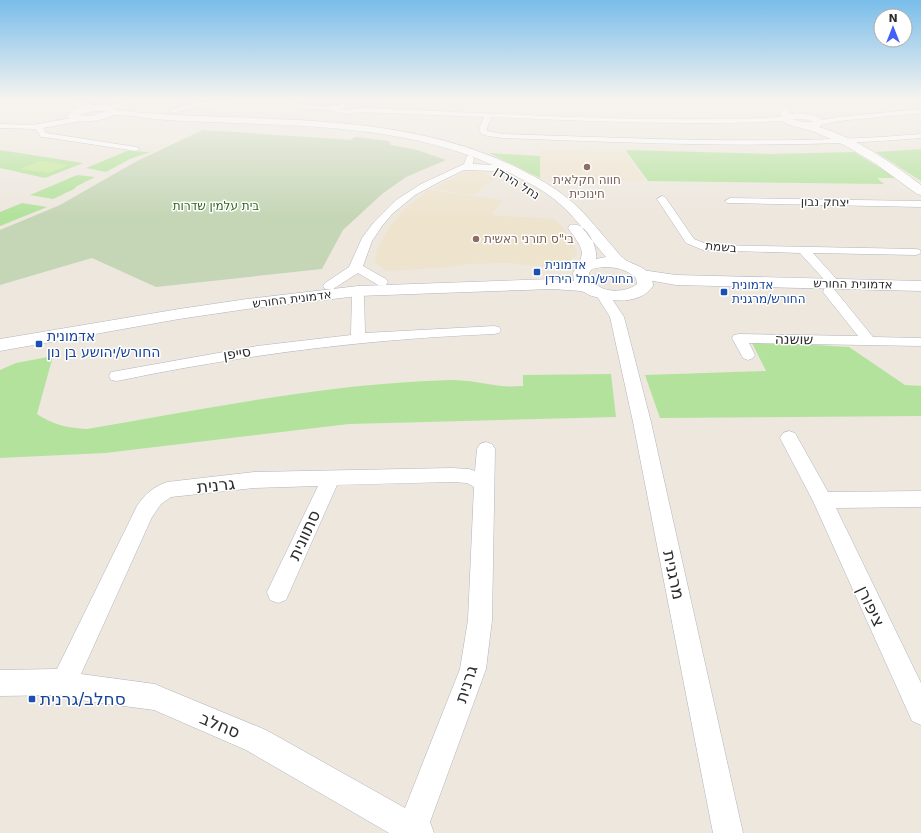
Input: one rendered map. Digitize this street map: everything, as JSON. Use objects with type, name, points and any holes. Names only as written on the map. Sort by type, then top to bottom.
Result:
[{"type":"main road","name":"נחל הירדן","points":[[397,138],[418,141],[447,149],[495,168],[521,183],[545,200]]},
{"type":"main road","name":"נחל הירדן","points":[[425,138],[452,144],[497,161],[533,180],[561,198],[578,213],[592,229],[610,256],[622,264]]},
{"type":"main road","points":[[838,138],[888,167],[921,191]]},
{"type":"main road","points":[[567,220],[576,229],[590,249],[589,280]]},
{"type":"main road","points":[[603,262],[622,264],[632,268],[643,282],[635,294],[615,296],[589,280],[603,262]]},
{"type":"main road","name":"אדמונית החורש","points":[[0,338],[88,321],[181,306],[329,286],[459,278],[556,277],[589,280]]},
{"type":"main road","name":"אדמונית החורש","points":[[0,345],[240,305],[358,291],[561,284],[589,280]]},
{"type":"main road","name":"אדמונית החורש","points":[[643,282],[831,288],[921,294]]},
{"type":"main road","name":"אדמונית החורש","points":[[831,288],[921,286]]},
{"type":"main road","points":[[0,351],[32,339]]},
{"type":"street","points":[[68,138],[136,149]]},
{"type":"street","points":[[570,138],[755,143],[844,141],[892,138]]},
{"type":"street","points":[[329,286],[356,267],[367,239],[397,203],[420,187],[470,164],[470,158]]},
{"type":"street","points":[[461,168],[495,168]]},
{"type":"street","name":"בשמת","points":[[662,199],[690,241],[696,245],[707,248],[916,252]]},
{"type":"street","name":"יצחק נבון","points":[[730,201],[921,204]]},
{"type":"street","points":[[803,250],[869,341]]},
{"type":"street","points":[[356,267],[382,282]]},
{"type":"street","name":"מרגנית","points":[[589,280],[617,317],[642,422],[728,833]]},
{"type":"street","points":[[358,291],[358,337]]},
{"type":"street","points":[[617,317],[626,295]]},
{"type":"street","name":"סייפן","points":[[117,376],[173,364],[270,348],[358,337],[443,331],[494,330]]},
{"type":"street","name":"שושנה","points":[[748,355],[739,338],[921,342]]},
{"type":"street","name":"ציפורן","points":[[788,438],[822,500],[921,712]]},
{"type":"street","name":"גרנית","points":[[416,831],[473,669],[480,620],[486,449]]},
{"type":"street","name":"גרנית","points":[[64,682],[144,512],[154,498],[167,490],[254,480],[452,475],[469,476],[484,483]]},
{"type":"street","name":"סתוונית","points":[[278,592],[331,478]]},
{"type":"street","points":[[822,500],[921,499]]},
{"type":"street","name":"סחלב","points":[[0,682],[64,682],[86,688],[155,697],[256,740],[416,831]]},
{"type":"shaded area","name":"חווה חקלאית חינוכית","points":[[540,150],[625,152],[645,181],[549,181],[540,178]]},
{"type":"shaded area","points":[[477,170],[495,178],[473,195],[433,189],[461,174]]},
{"type":"shaded area","name":"בי\"ס תורני ראשית","points":[[428,190],[503,200],[491,215],[554,219],[565,229],[578,254],[562,265],[548,267],[508,263],[469,264],[451,267],[387,271],[375,263],[377,249],[391,225],[406,208]]},
{"type":"green space","name":"בית עלמין שדרות","points":[[186,138],[319,138],[350,140],[354,138],[362,138],[389,141],[391,145],[417,150],[446,160],[406,177],[382,194],[343,230],[322,269],[156,287],[92,258],[0,285],[0,230],[60,205],[137,161]]},
{"type":"green space","points":[[921,149],[921,181],[876,152]]},
{"type":"green space","points":[[0,150],[83,163],[45,178],[0,168]]},
{"type":"green space","points":[[127,151],[150,152],[130,159],[106,172],[86,168]]},
{"type":"green space","points":[[626,151],[770,154],[854,152],[897,178],[877,178],[884,184],[648,181]]},
{"type":"green space","points":[[489,153],[540,156],[540,178]]},
{"type":"green space","points":[[41,161],[69,165],[49,173],[20,169]]},
{"type":"green space","points":[[77,175],[95,177],[53,199],[30,195]]},
{"type":"green space","points":[[22,203],[47,207],[0,226],[0,212]]},
{"type":"green space","points":[[751,341],[849,347],[905,385],[921,386],[921,416],[660,418],[645,375],[766,371]]},
{"type":"green space","points":[[53,356],[37,414],[55,423],[80,429],[268,398],[360,386],[451,380],[471,381],[505,386],[523,386],[523,375],[611,374],[616,417],[349,424],[105,453],[0,458],[0,370],[16,363]]},
{"type":"place","name":"חווה חקלאית חינוכית","points":[[587,167]]},
{"type":"place","name":"בי\"ס תורני ראשית","points":[[476,239]]},
{"type":"place","name":"אדמונית החורש/נחל הירדן","points":[[537,272]]},
{"type":"place","name":"אדמונית החורש/מרגנית","points":[[724,292]]},
{"type":"place","name":"אדמונית החורש/יהושע בן נון","points":[[39,344]]},
{"type":"place","name":"סחלב/גרנית","points":[[32,699]]}]
